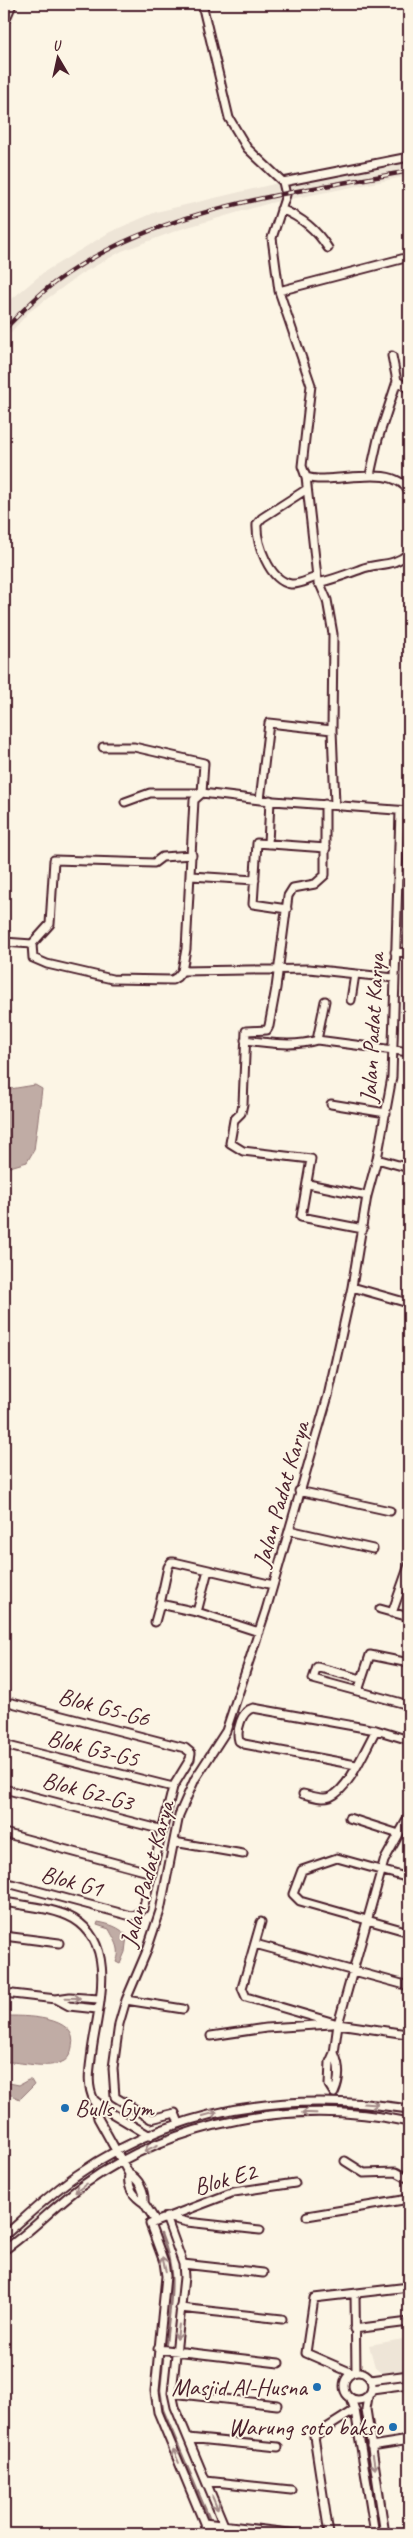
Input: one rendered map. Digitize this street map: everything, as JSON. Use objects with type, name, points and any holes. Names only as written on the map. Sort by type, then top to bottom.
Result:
[{"type":"main road","points":[[4,18],[10,4]]},
{"type":"street","points":[[202,4],[230,118],[247,148],[283,182],[286,195],[276,218],[272,238],[279,291],[310,377],[312,393],[302,466],[306,476],[318,580],[327,600],[333,634],[332,730],[335,804]]},
{"type":"street","points":[[283,182],[409,157]]},
{"type":"street","points":[[281,209],[309,224],[328,248]]},
{"type":"street","points":[[279,291],[409,257]]},
{"type":"street","points":[[370,475],[378,439],[397,381],[392,356]]},
{"type":"street","points":[[397,381],[409,389]]},
{"type":"street","points":[[306,476],[318,480],[370,475],[393,480],[408,488]]},
{"type":"street","points":[[307,489],[262,518],[257,524],[256,535],[266,560],[281,580],[290,584],[296,584],[348,576],[361,569],[397,562],[409,553]]},
{"type":"street","points":[[260,800],[269,723],[332,730]]},
{"type":"street","points":[[103,748],[134,747],[204,763],[202,794],[194,800],[192,855],[191,876],[186,949],[182,971],[177,978],[172,980],[112,979],[32,958],[32,944],[50,924],[56,859],[154,863],[162,857],[192,855]]},
{"type":"street","points":[[125,802],[150,793],[202,794],[409,811]]},
{"type":"street","points":[[268,844],[270,800]]},
{"type":"street","points":[[325,804],[325,875],[314,884],[293,888],[288,896],[269,1026],[267,1030],[246,1031],[241,1113],[234,1120],[230,1143],[243,1151],[311,1159],[301,1217],[363,1230]]},
{"type":"street","name":"Jalan Padat Karya","points":[[179,2123],[175,2113],[152,2119],[115,2097],[113,2068],[126,2000],[146,1953],[160,1911],[179,1815],[190,1789],[226,1731],[259,1632],[326,1404],[352,1287],[363,1230],[367,1196],[377,1159],[392,1076],[400,811]]},
{"type":"street","points":[[287,908],[253,904],[257,843],[326,848]]},
{"type":"street","points":[[191,876],[255,880]]},
{"type":"street","points":[[398,876],[409,876]]},
{"type":"street","points":[[4,942],[32,944]]},
{"type":"street","points":[[395,952],[409,953]]},
{"type":"street","points":[[182,971],[309,968],[394,978]]},
{"type":"street","points":[[351,1000],[355,974]]},
{"type":"street","points":[[317,1040],[325,1001]]},
{"type":"street","points":[[245,1040],[278,1043],[317,1040],[409,1052]]},
{"type":"street","points":[[332,1104],[386,1113]]},
{"type":"street","points":[[377,1159],[409,1168]]},
{"type":"street","points":[[308,1184],[367,1196]]},
{"type":"street","points":[[352,1287],[408,1303]]},
{"type":"street","points":[[300,1491],[390,1511]]},
{"type":"street","points":[[289,1530],[373,1549]]},
{"type":"street","points":[[155,1622],[168,1567],[171,1562],[273,1585]]},
{"type":"street","points":[[392,1613],[408,1573],[409,1565]]},
{"type":"street","points":[[197,1612],[208,1570]]},
{"type":"street","points":[[160,1604],[197,1612],[259,1632]]},
{"type":"street","points":[[380,1609],[409,1618]]},
{"type":"street","points":[[358,1691],[370,1655],[375,1654],[409,1663]]},
{"type":"street","points":[[361,1679],[316,1667],[313,1679],[409,1705]]},
{"type":"street","name":"Blok G5-G6","points":[[12,1703],[186,1748],[191,1753],[190,1758],[173,1787]]},
{"type":"street","points":[[356,1765],[244,1744],[239,1741],[237,1734],[245,1712],[253,1708],[376,1730],[409,1740]]},
{"type":"street","points":[[303,1794],[322,1798],[331,1796],[344,1786],[376,1730]]},
{"type":"street","name":"Blok G3-G5","points":[[4,1744],[173,1787]]},
{"type":"street","points":[[4,1833],[152,1873],[173,1787]]},
{"type":"street","name":"Blok G2-G3","points":[[4,1789],[163,1830]]},
{"type":"street","points":[[334,2114],[334,2093],[338,2085],[339,2062],[334,2053],[338,2024],[381,1870],[404,1830],[409,1816]]},
{"type":"street","points":[[349,1818],[404,1830]]},
{"type":"street","points":[[174,1842],[244,1854]]},
{"type":"street","points":[[409,1878],[337,1858],[299,1873],[293,1894],[295,1898],[409,1932]]},
{"type":"street","name":"Blok G1","points":[[4,1882],[131,1916],[136,1915],[143,1909],[152,1873]]},
{"type":"street","points":[[4,1902],[52,1912],[74,1919],[90,1934],[100,1955],[102,1975],[88,2079],[98,2118],[128,2174],[136,2178],[145,2195],[144,2203],[164,2262],[166,2276],[155,2391],[158,2412],[204,2523],[206,2534]]},
{"type":"street","points":[[261,1922],[242,1988],[246,1997],[338,2024],[407,2034]]},
{"type":"street","points":[[4,1936],[59,1943]]},
{"type":"street","points":[[255,1944],[409,1986]]},
{"type":"street","points":[[4,1993],[56,2000],[69,2006],[97,2009]]},
{"type":"street","points":[[56,2000],[70,1996],[98,2000]]},
{"type":"street","points":[[126,2000],[183,2009]]},
{"type":"street","points":[[211,2036],[266,2028],[338,2024]]},
{"type":"street","points":[[94,2100],[108,2111],[150,2136]]},
{"type":"street","points":[[4,2236],[76,2176],[116,2151],[179,2123],[259,2104],[334,2101],[409,2109]]},
{"type":"street","points":[[4,2250],[83,2185],[122,2161],[184,2133],[222,2123],[262,2116],[300,2113],[358,2115],[409,2122]]},
{"type":"street","points":[[345,2161],[364,2173],[396,2172],[409,2179]]},
{"type":"street","name":"Blok E2","points":[[152,2222],[234,2192],[296,2182]]},
{"type":"street","points":[[306,2216],[409,2199]]},
{"type":"street","points":[[166,2217],[187,2222],[260,2230]]},
{"type":"street","points":[[166,2217],[183,2264],[172,2392],[175,2407],[224,2526],[225,2534]]},
{"type":"street","points":[[183,2264],[263,2273]]},
{"type":"street","points":[[385,2534],[366,2409],[368,2397],[372,2389],[371,2380],[365,2373],[354,2372],[321,2358],[308,2355],[305,2349],[314,2298],[409,2287]]},
{"type":"street","points":[[354,2294],[354,2372]]},
{"type":"street","points":[[180,2308],[282,2319]]},
{"type":"street","points":[[354,2329],[409,2322]]},
{"type":"street","points":[[158,2349],[279,2363]]},
{"type":"street","points":[[354,2372],[345,2379],[343,2388],[351,2399],[355,2410],[375,2534]]},
{"type":"street","points":[[371,2380],[409,2375]]},
{"type":"street","points":[[372,2389],[409,2384]]},
{"type":"street","points":[[172,2392],[277,2405]]},
{"type":"street","points":[[351,2399],[360,2400],[368,2397]]},
{"type":"street","points":[[329,2534],[314,2436],[355,2410]]},
{"type":"street","points":[[188,2438],[278,2448]]},
{"type":"street","points":[[371,2446],[409,2440]]},
{"type":"street","points":[[206,2481],[291,2490]]},
{"type":"street","points":[[204,2523],[298,2534]]},
{"type":"shaded area","points":[[409,159],[409,176],[270,203],[181,229],[122,251],[81,274],[29,312],[4,340],[4,306],[44,272],[110,232],[156,212],[278,183]]},
{"type":"shaded area","points":[[35,1085],[42,1089],[34,1150],[27,1162],[10,1167],[4,1165],[4,1090]]},
{"type":"shaded area","points":[[98,1922],[114,1926],[127,1936],[125,1952],[120,1964],[116,1962],[118,1949],[109,1929],[97,1925]]},
{"type":"shaded area","points":[[4,2016],[36,2017],[59,2023],[72,2036],[72,2047],[69,2056],[62,2062],[48,2065],[4,2062]]},
{"type":"shaded area","points":[[409,2055],[409,2095],[407,2096],[405,2061]]},
{"type":"shaded area","points":[[31,2080],[34,2085],[20,2099],[11,2095],[4,2096],[4,2089],[9,2083],[19,2085]]},
{"type":"shaded area","points":[[409,2338],[409,2371],[383,2372],[375,2367],[369,2345]]},
{"type":"waterway","points":[[161,2234],[170,2263],[171,2276],[171,2301],[166,2343]]},
{"type":"waterway","points":[[163,2359],[160,2390],[163,2410],[209,2518]]},
{"type":"railway","points":[[4,330],[28,305],[54,283],[94,257],[135,237],[179,220],[224,207],[409,171]]},
{"type":"place","name":"Bulls Gym","points":[[65,2108]]},
{"type":"place","name":"Masjid Al-Husna","points":[[317,2387]]},
{"type":"place","name":"Warung soto bakso","points":[[393,2427]]}]
